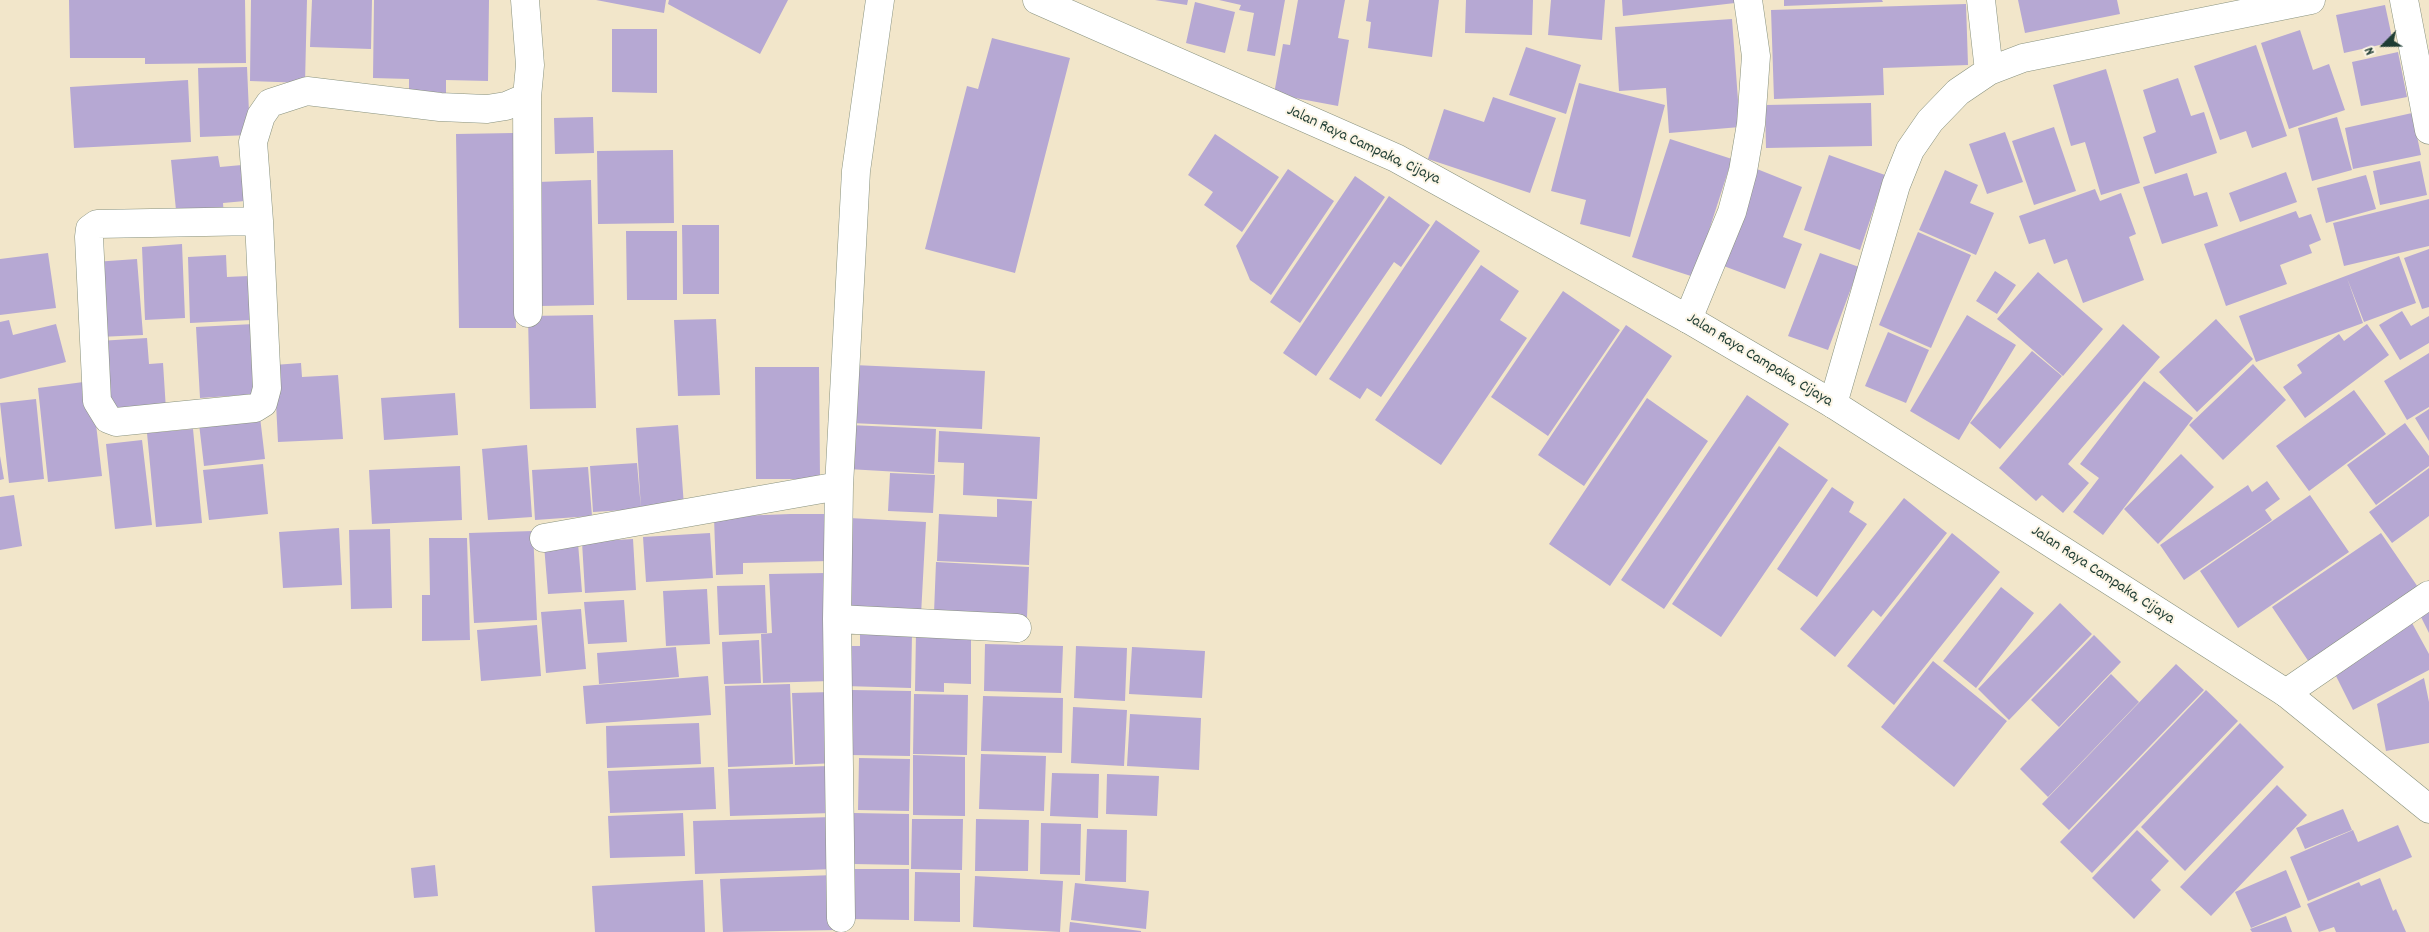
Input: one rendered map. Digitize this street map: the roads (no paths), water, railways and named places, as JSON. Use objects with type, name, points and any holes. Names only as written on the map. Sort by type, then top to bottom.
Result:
[{"type":"street","points":[[526,0],[530,66],[527,97],[528,313]]},
{"type":"street","points":[[841,918],[837,619],[839,486],[856,171],[880,0]]},
{"type":"street","name":"Jalan Raya Campaka, Cijaya","points":[[1037,0],[1396,158],[1688,319],[1833,404],[2286,694],[2429,809]]},
{"type":"street","points":[[1688,319],[1732,212],[1743,171],[1750,124],[1756,56],[1748,0]]},
{"type":"street","points":[[1981,0],[1989,71]]},
{"type":"street","points":[[1833,404],[1896,185],[1910,150],[1930,121],[1958,92],[1989,71],[2023,58],[2311,0]]},
{"type":"street","points":[[2404,0],[2429,130]]},
{"type":"street","points":[[259,221],[97,224],[90,229],[97,401],[108,419],[116,422],[255,408],[263,403],[267,388],[259,221],[253,142],[261,116],[270,104],[281,98],[307,91],[440,107],[488,110],[506,106],[527,97]]},
{"type":"street","points":[[544,538],[839,486]]},
{"type":"street","points":[[2286,694],[2429,595]]},
{"type":"street","points":[[837,619],[1017,628]]}]
